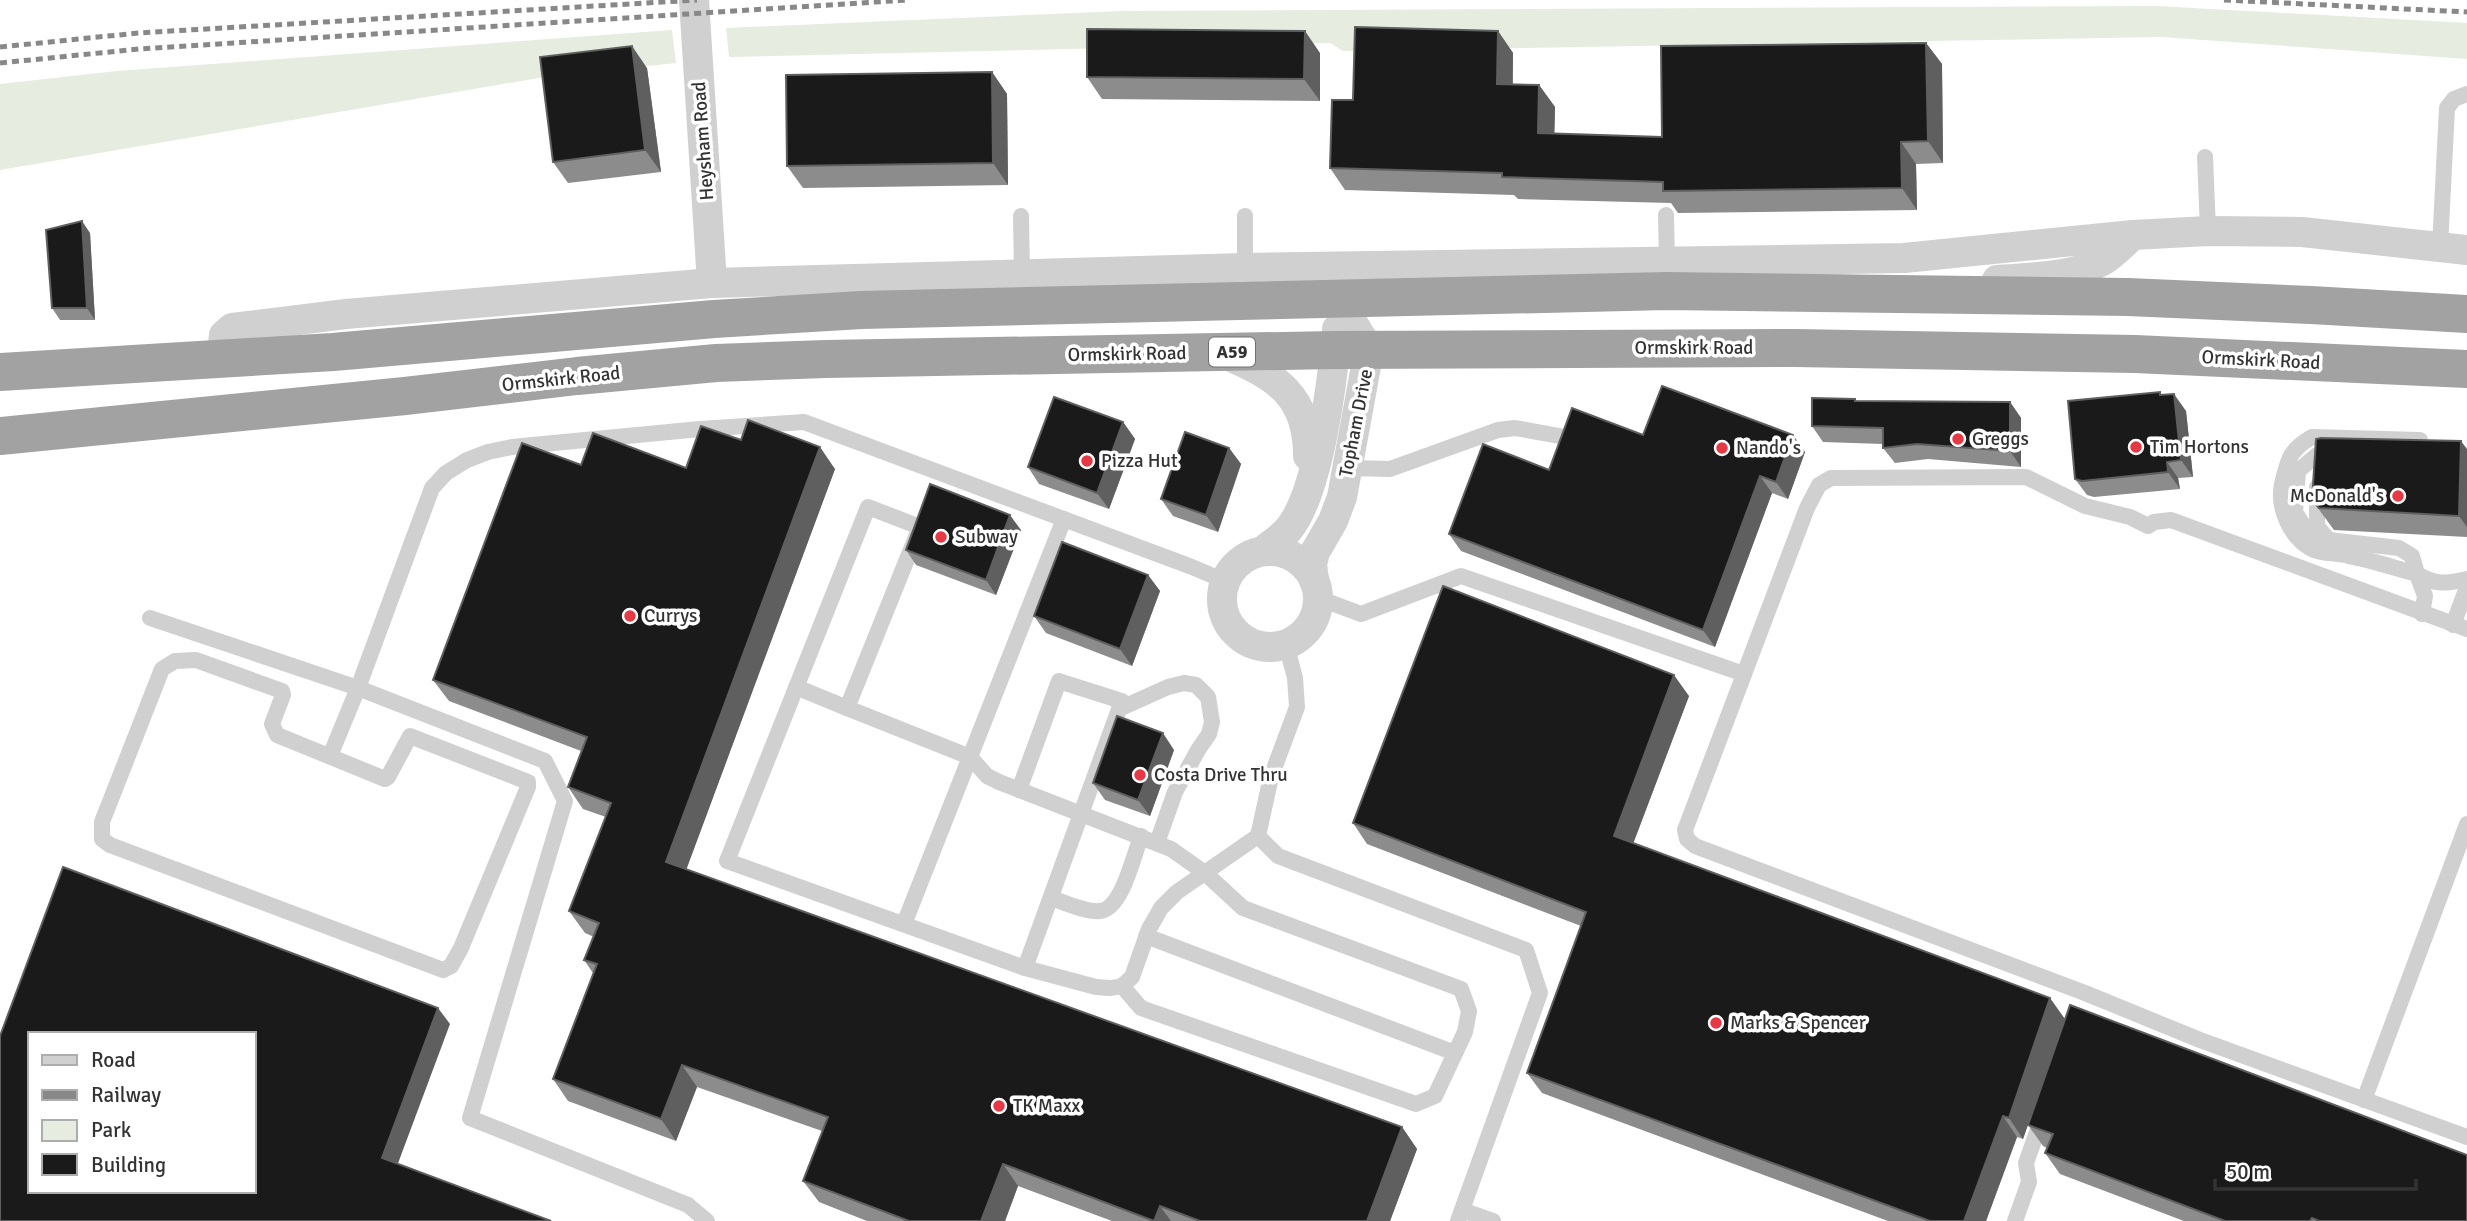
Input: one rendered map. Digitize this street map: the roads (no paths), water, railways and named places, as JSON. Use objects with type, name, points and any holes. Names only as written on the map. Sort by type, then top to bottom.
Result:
[{"type":"highway","points":[[0,372],[221,360],[714,318],[848,310],[1667,291],[2128,297],[2357,316],[2467,314]]},
{"type":"highway","name":"Ormskirk Road","points":[[0,436],[716,363],[839,359],[1352,350],[1979,349],[2467,369]]},
{"type":"street","name":"Heysham Road","points":[[694,0],[712,283]]},
{"type":"street","points":[[221,360],[225,335],[232,328],[346,314],[712,283],[1245,268],[1904,258],[2133,235],[2208,231],[2302,232],[2454,249]]},
{"type":"street","points":[[1840,293],[2048,276],[2076,271],[2104,260],[2133,235]]},
{"type":"street","name":"Topham Drive","points":[[1316,589],[1312,564],[1315,552],[1333,521],[1342,497],[1348,468],[1352,350],[1339,300]]},
{"type":"street","name":"Topham Drive","points":[[1263,551],[1288,530],[1306,498],[1332,386],[1352,350]]},
{"type":"street","name":"Topham Drive","points":[[1219,352],[1272,377],[1287,390],[1299,410],[1306,422],[1308,446],[1306,498]]},
{"type":"street","points":[[1263,551],[1279,551],[1294,557],[1306,567],[1316,589],[1316,613],[1309,626],[1299,637],[1286,644],[1271,647],[1255,645],[1241,638],[1230,626],[1223,612],[1225,581],[1240,561],[1263,551]]},
{"type":"lane","points":[[2454,249],[2447,108],[2454,99],[2467,94]]},
{"type":"lane","points":[[2205,157],[2208,231]]},
{"type":"lane","points":[[1666,215],[1667,262]]},
{"type":"lane","points":[[1021,216],[1022,274]]},
{"type":"lane","points":[[1245,216],[1245,268]]},
{"type":"lane","points":[[330,756],[432,488],[446,473],[488,452],[569,440],[804,422],[1225,581]]},
{"type":"lane","points":[[1348,468],[1390,469],[1507,429],[1516,428],[1565,437]]},
{"type":"lane","points":[[2422,614],[2425,596],[2417,574],[2412,556],[2399,548],[2329,540],[2317,526],[2317,455],[2335,449],[2437,447],[2336,436],[2312,437],[2298,445],[2288,458],[2281,490],[2282,509],[2297,537],[2312,549],[2351,556],[2417,574],[2432,582],[2450,583],[2467,579]]},
{"type":"lane","points":[[2467,587],[2460,627],[2171,520],[2154,522],[2148,526],[2130,517],[2085,506],[2026,477],[1838,477],[1825,480],[1814,492],[1807,508],[1685,830],[1690,843],[2082,1000],[2467,1137]]},
{"type":"lane","points":[[847,708],[920,527],[868,507],[727,861],[1025,968],[1096,987],[1122,986],[1132,976],[1146,936],[1161,908],[1177,892],[1258,836],[1271,777],[1297,707],[1295,678],[1286,644]]},
{"type":"lane","points":[[904,924],[1063,519]]},
{"type":"lane","points":[[1316,589],[1361,614],[1461,576],[1744,674]]},
{"type":"lane","points":[[150,618],[358,688],[545,761],[565,801],[470,1118],[688,1205],[707,1221]]},
{"type":"lane","points":[[196,660],[282,691],[283,695],[272,724],[277,735],[330,756],[385,779],[410,736],[528,782],[461,948],[451,966],[443,970],[432,966],[110,845],[102,839],[102,822],[162,669],[175,661],[196,660]]},
{"type":"lane","points":[[1019,790],[1059,681],[1122,701],[1025,968]]},
{"type":"lane","points":[[1119,709],[1168,687],[1184,683],[1196,685],[1208,697],[1212,722],[1209,734],[1175,792],[1157,842]]},
{"type":"lane","points":[[796,687],[970,757],[987,776],[1019,790],[1157,842],[1192,862],[1243,908],[1461,989],[1469,1010],[1465,1032],[1436,1096],[1416,1104],[1141,1008],[1122,986]]},
{"type":"lane","points":[[2364,1100],[2467,824]]},
{"type":"lane","points":[[1051,898],[1097,912],[1108,909],[1119,895],[1141,836]]},
{"type":"lane","points":[[1258,836],[1278,856],[1526,950],[1540,993],[1460,1215],[1493,1221]]},
{"type":"lane","points":[[1146,936],[1455,1053]]},
{"type":"lane","points":[[2015,1221],[2029,1182],[2026,1163],[2049,1098]]},
{"type":"railway","points":[[0,47],[138,33],[697,0]]},
{"type":"railway","points":[[0,63],[139,49],[907,0]]},
{"type":"railway","points":[[2224,0],[2467,12]]},
{"type":"place","name":"Greggs","points":[[1958,439]]},
{"type":"place","name":"Tim Hortons","points":[[2136,447]]},
{"type":"place","name":"Nando's","points":[[1722,448]]},
{"type":"place","name":"Pizza Hut","points":[[1087,461]]},
{"type":"place","name":"McDonald's","points":[[2398,496]]},
{"type":"place","name":"Subway","points":[[941,537]]},
{"type":"place","name":"Currys","points":[[630,616]]},
{"type":"place","name":"Costa Drive Thru","points":[[1140,775]]},
{"type":"place","name":"Marks & Spencer","points":[[1716,1023]]},
{"type":"place","name":"TK Maxx","points":[[999,1106]]}]
